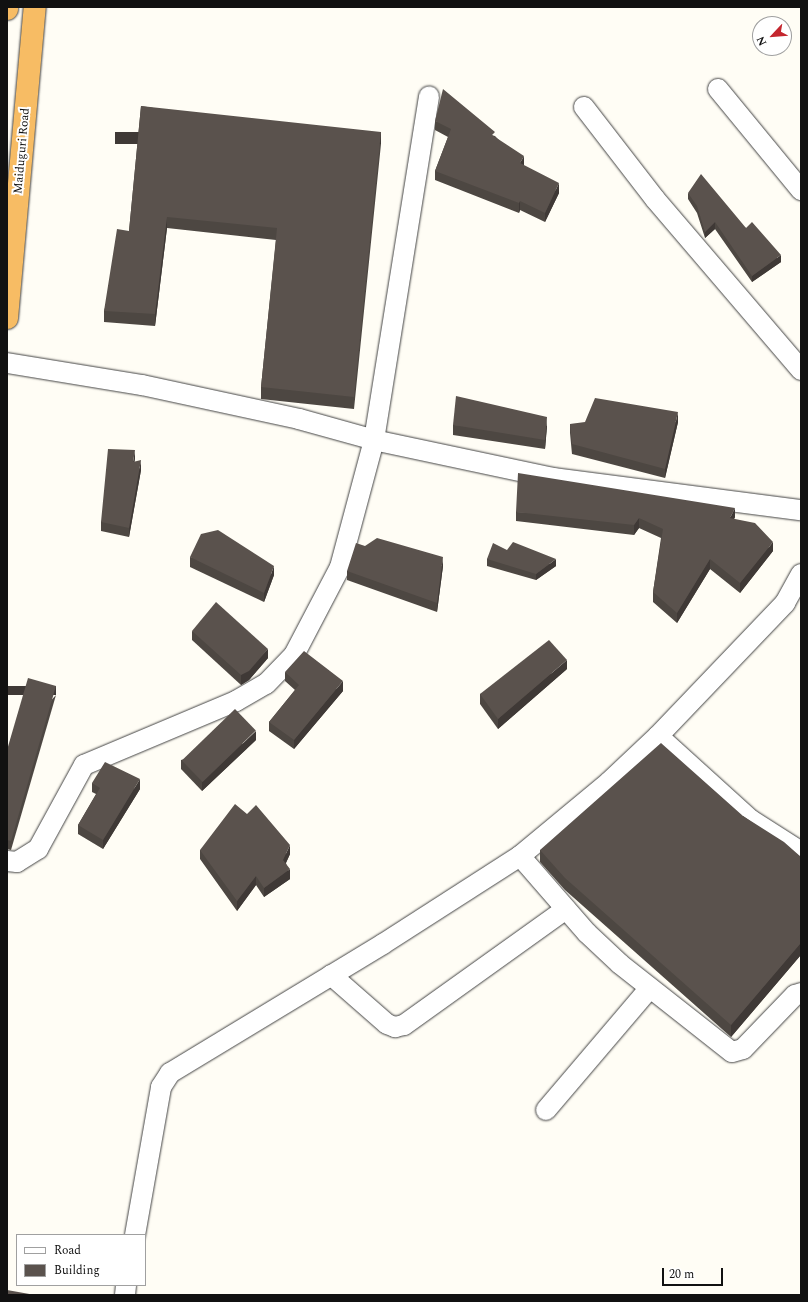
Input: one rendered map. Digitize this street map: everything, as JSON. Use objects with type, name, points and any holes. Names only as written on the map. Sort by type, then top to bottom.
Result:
[{"type":"highway","name":"Maiduguri Road","points":[[7,318],[35,7]]},
{"type":"street","points":[[718,89],[801,190]]},
{"type":"street","points":[[7,861],[16,862],[38,849],[84,765],[236,701],[266,684],[294,655],[340,567],[374,440],[429,96]]},
{"type":"street","points":[[584,107],[655,199],[801,370]]},
{"type":"street","points":[[7,363],[142,385],[299,419],[374,440],[553,478],[801,510]]},
{"type":"street","points":[[135,1234],[161,1088],[170,1073],[331,975],[520,856],[609,782],[658,736],[785,603],[801,574]]},
{"type":"street","points":[[658,736],[751,820],[801,852]]},
{"type":"street","points":[[520,856],[566,909],[620,964],[732,1052],[743,1049],[796,995],[801,993]]},
{"type":"street","points":[[331,975],[388,1024],[395,1027],[404,1025],[566,909]]},
{"type":"street","points":[[546,1110],[650,988]]},
{"type":"building","points":[[443,89],[495,132],[492,135],[524,156],[520,163],[559,183],[545,213],[520,201],[519,203],[435,171],[451,129],[435,121]]},
{"type":"building","points":[[141,106],[381,132],[354,397],[261,387],[277,228],[167,217],[155,314],[104,311],[117,229],[129,231]]},
{"type":"building","points":[[701,174],[746,228],[752,222],[781,255],[752,276],[715,222],[705,232],[697,206],[688,193]]},
{"type":"building","points":[[456,396],[547,417],[545,440],[453,425]]},
{"type":"building","points":[[595,398],[678,412],[665,469],[572,444],[570,424],[585,422]]},
{"type":"building","points":[[108,449],[135,450],[133,462],[141,460],[129,528],[101,522]]},
{"type":"building","points":[[518,473],[735,508],[730,518],[755,523],[773,542],[740,583],[710,559],[677,613],[653,592],[663,529],[639,518],[634,525],[516,512]]},
{"type":"building","points":[[218,530],[274,566],[264,593],[190,557],[201,534]]},
{"type":"building","points":[[377,538],[443,557],[437,603],[347,571],[356,543],[365,546]]},
{"type":"building","points":[[513,542],[556,559],[536,574],[487,559],[493,543],[507,550]]},
{"type":"building","points":[[216,602],[268,649],[249,671],[241,675],[192,631]]},
{"type":"building","points":[[549,640],[567,660],[498,719],[480,694]]},
{"type":"building","points":[[304,651],[343,681],[294,740],[269,722],[299,685],[285,672]]},
{"type":"building","points":[[28,678],[56,686],[11,841],[7,840],[7,750]]},
{"type":"building","points":[[235,709],[256,731],[203,782],[182,760]]},
{"type":"building","points":[[661,743],[743,816],[784,842],[801,857],[801,945],[800,944],[731,1025],[565,878],[540,850]]},
{"type":"building","points":[[105,762],[140,779],[103,840],[78,825],[100,788],[92,783]]},
{"type":"building","points":[[235,804],[247,814],[256,805],[290,845],[283,860],[290,869],[264,888],[256,876],[237,901],[200,850]]},
{"type":"building","points":[[7,1290],[35,1295],[7,1295]]}]
